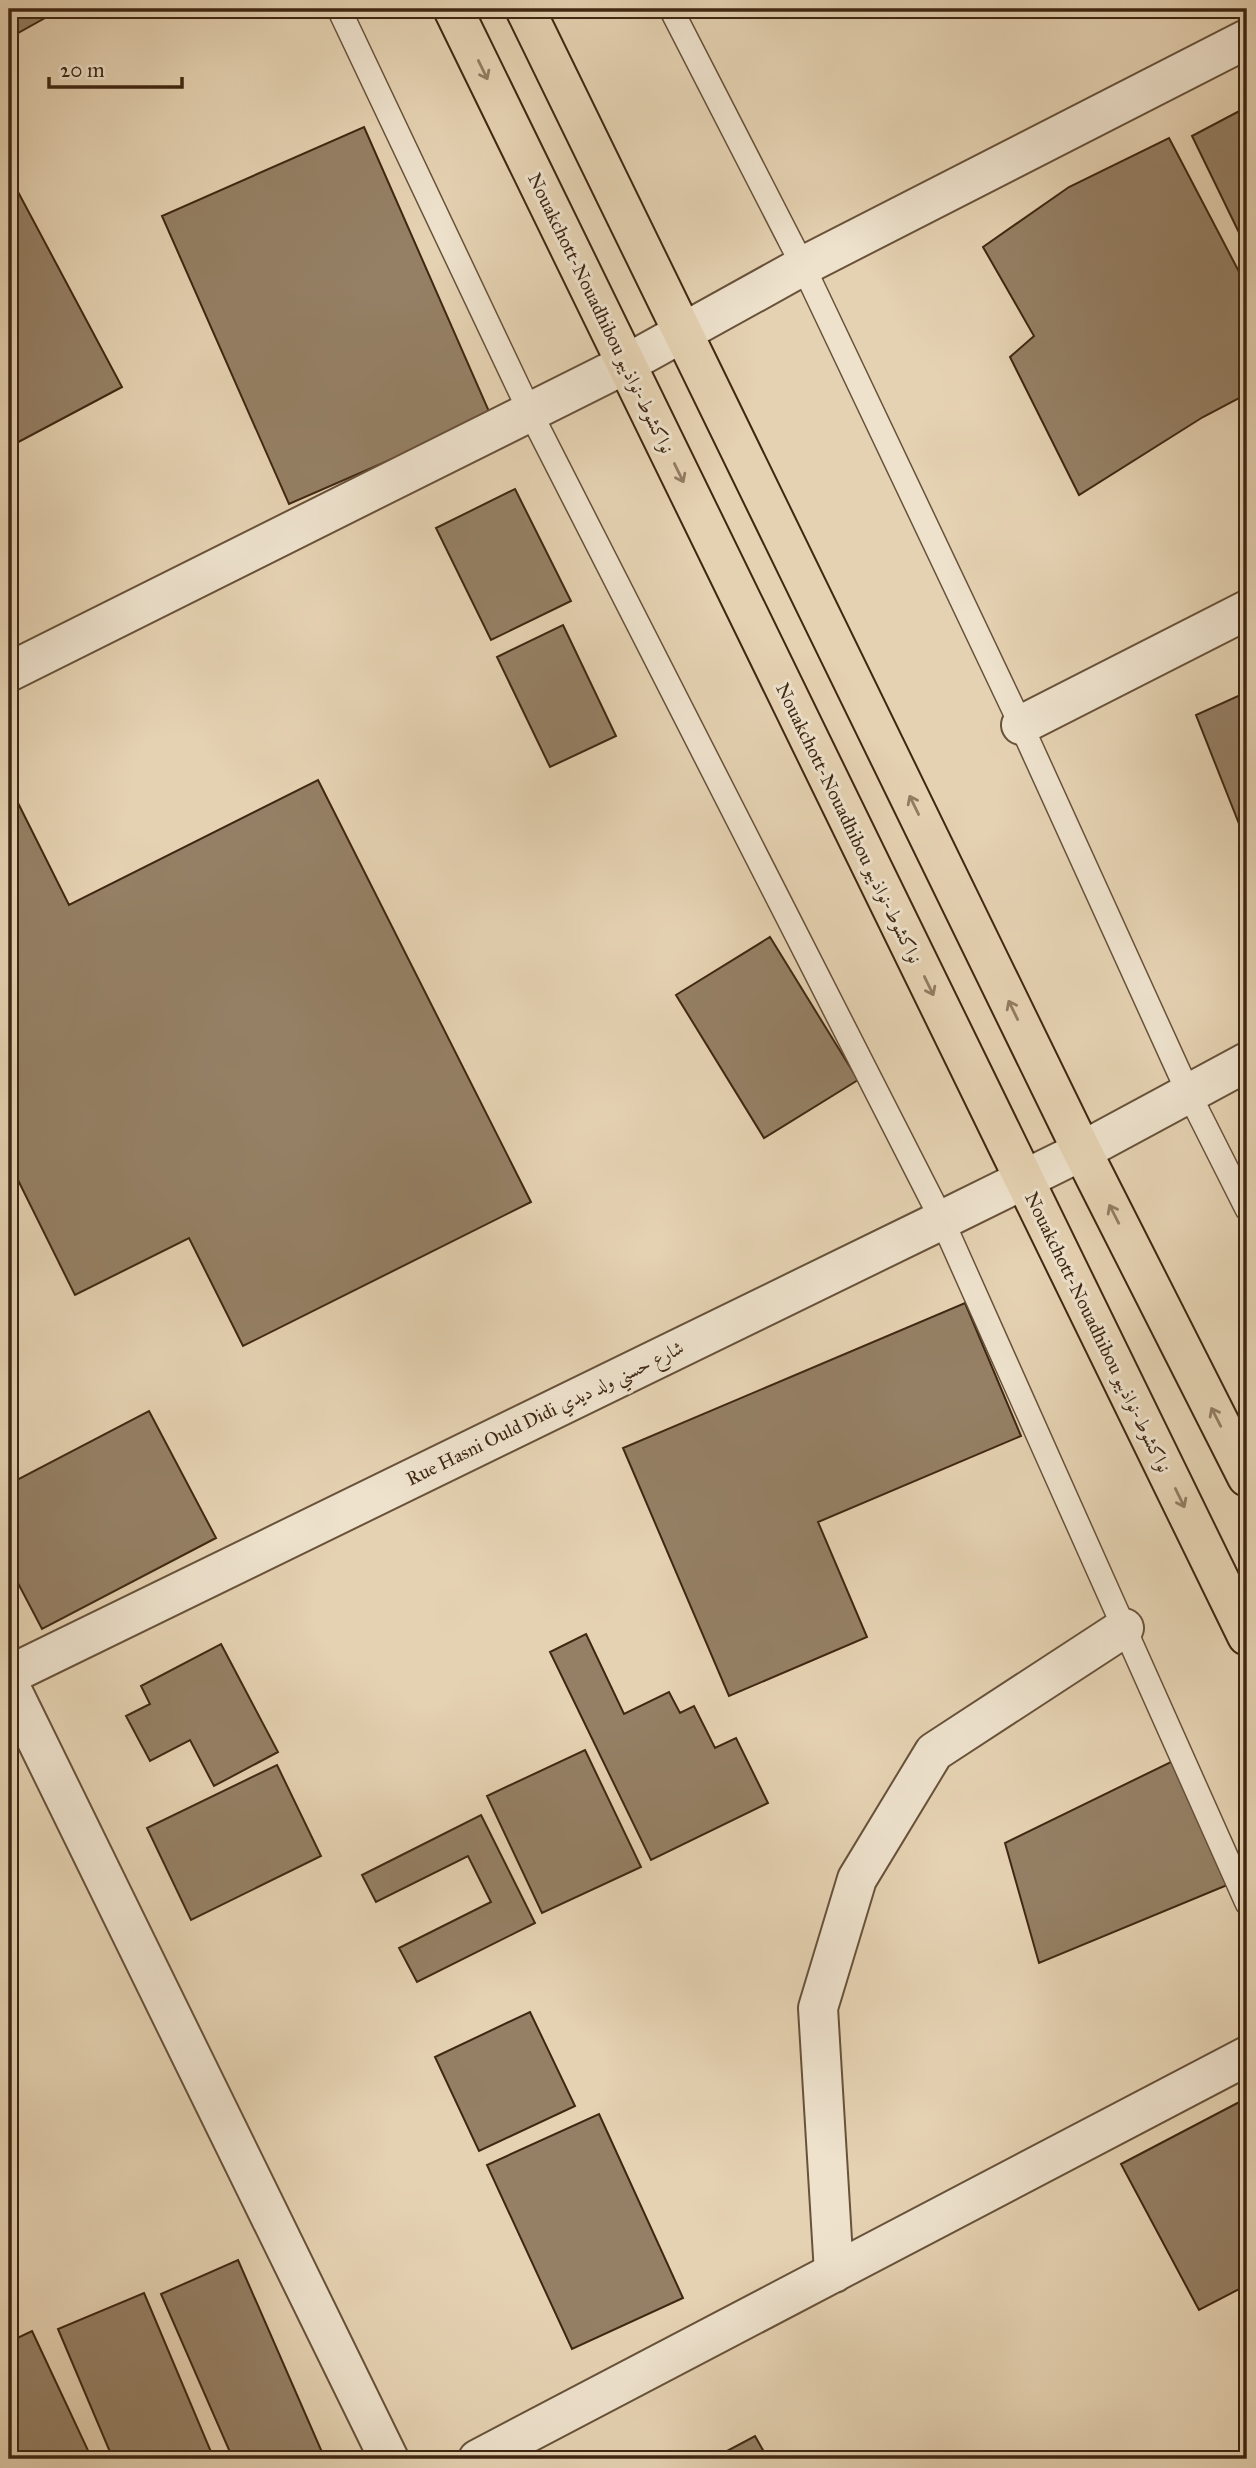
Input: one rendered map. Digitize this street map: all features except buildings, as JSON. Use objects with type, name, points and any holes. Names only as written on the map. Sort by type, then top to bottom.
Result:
[{"type":"highway","name":"Nouakchott-Nouadhibou نواكشوط-نواذيبو","points":[[453,9],[1247,1636]]},
{"type":"highway","points":[[525,9],[1082,1150],[1247,1477]]},
{"type":"street","points":[[9,671],[626,364],[803,266],[1247,39]]},
{"type":"street","points":[[1021,724],[1247,610]]},
{"type":"street","name":"Rue Hasni Ould Didi شارع حسني ولد ديدي","points":[[9,1675],[942,1220],[1082,1150],[1247,1062]]},
{"type":"street","points":[[834,2273],[817,2008],[857,1879],[934,1752],[1124,1628]]},
{"type":"street","points":[[9,1684],[388,2459]]},
{"type":"street","points":[[478,2459],[1247,2056]]},
{"type":"lane","points":[[339,9],[530,412],[942,1220],[1247,1903]]},
{"type":"lane","points":[[671,9],[803,266],[1021,724],[1188,1092],[1247,1209]]}]
